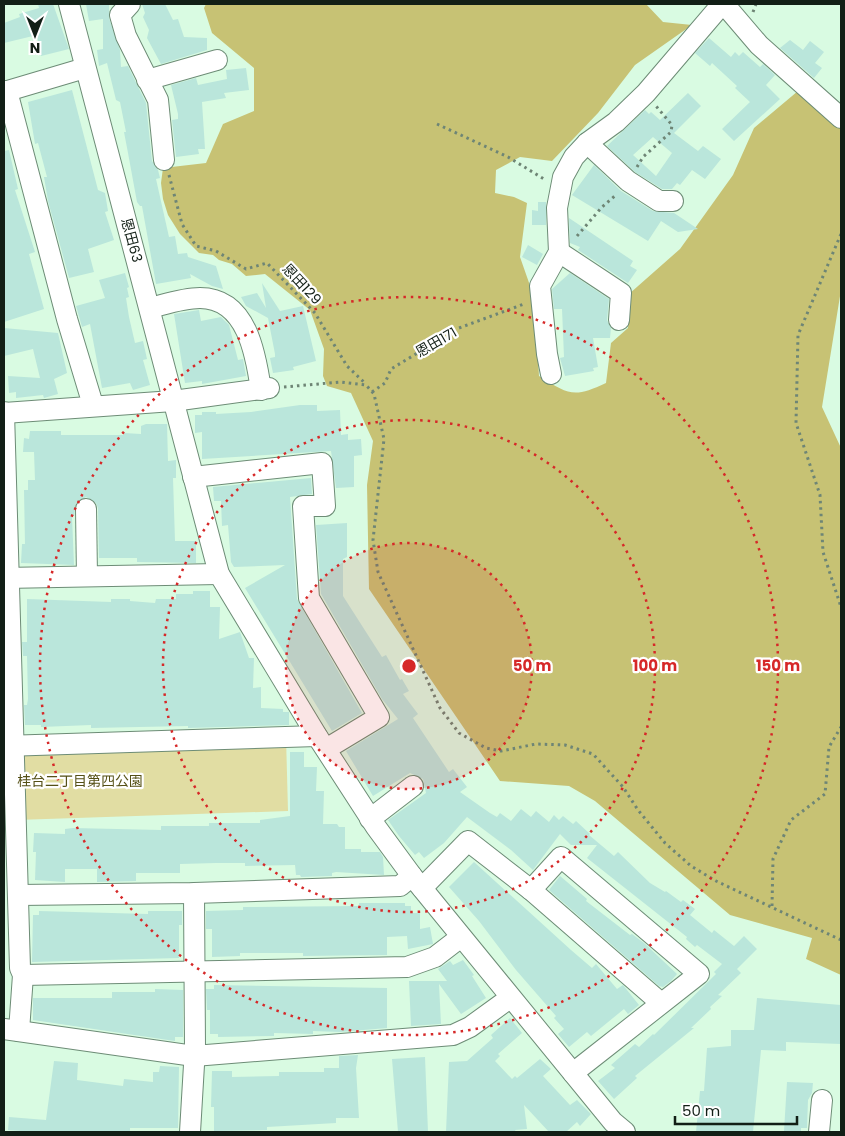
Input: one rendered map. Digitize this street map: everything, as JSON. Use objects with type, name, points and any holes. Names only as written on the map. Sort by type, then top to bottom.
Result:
[{"type":"street","name":"恩田63","points":[[69,4],[219,574],[370,818],[417,882],[573,1073],[613,1129]]},
{"type":"street","points":[[551,374],[540,286],[560,252],[557,208],[563,176],[574,157],[587,144],[616,122],[646,94],[723,4],[759,45],[841,118]]},
{"type":"street","points":[[125,9],[126,36],[158,100],[164,160]]},
{"type":"street","points":[[148,80],[217,60]]},
{"type":"street","points":[[85,68],[6,92],[92,405]]},
{"type":"street","points":[[587,144],[628,181],[659,201],[673,201]]},
{"type":"street","points":[[560,252],[621,293],[619,320]]},
{"type":"street","points":[[150,308],[200,298],[221,304],[236,316],[252,342],[265,389],[173,401],[92,405],[4,413],[9,745],[18,895],[20,968],[23,975],[11,1030],[194,1056],[453,1035],[470,1027],[510,998]]},
{"type":"street","points":[[9,745],[322,743],[379,717],[309,598],[303,506],[325,506],[322,463],[193,477]]},
{"type":"street","points":[[86,509],[87,576]]},
{"type":"street","points":[[6,577],[219,574]]},
{"type":"street","points":[[370,818],[408,796]]},
{"type":"street","points":[[18,895],[194,893],[400,886],[417,882],[468,841],[531,890],[662,1003]]},
{"type":"street","points":[[531,890],[560,857],[699,974],[573,1073]]},
{"type":"street","points":[[190,1132],[194,1056],[194,893]]},
{"type":"street","points":[[23,975],[407,966],[435,957],[461,937]]},
{"type":"path","points":[[437,124],[508,157],[536,173],[560,193]]},
{"type":"path","name":"恩田129","points":[[164,160],[182,224],[196,246],[216,251],[246,269],[267,263],[315,313],[347,366],[366,385]]},
{"type":"path","points":[[841,234],[798,335],[796,423],[820,496],[823,552],[841,607]]},
{"type":"path","name":"恩田171","points":[[374,394],[385,383],[391,369],[459,328],[521,305],[534,297],[540,286]]},
{"type":"path","points":[[265,389],[340,382],[366,385],[374,394],[384,439],[373,540],[378,572],[440,708],[459,733],[486,748],[500,751],[536,744],[565,744],[593,754],[624,787],[638,810],[664,843],[691,866],[841,940]]},
{"type":"path","points":[[772,906],[773,860],[791,820],[825,794],[829,747],[841,727]]},
{"type":"green space","name":"桂台二丁目第四公園","points":[[286,737],[288,811],[16,820],[14,745]]},
{"type":"shaded area","points":[[206,4],[646,4],[663,22],[692,25],[635,65],[598,113],[552,161],[520,157],[496,170],[495,193],[514,197],[527,203],[520,257],[534,297],[539,376],[565,391],[586,391],[606,383],[611,343],[628,328],[629,294],[680,249],[733,175],[754,128],[798,91],[841,129],[841,290],[822,407],[841,448],[841,975],[806,959],[812,938],[730,915],[595,801],[569,786],[500,781],[369,589],[367,485],[373,441],[351,393],[327,386],[323,376],[324,349],[310,310],[265,274],[246,276],[232,264],[219,260],[213,255],[199,253],[180,234],[168,215],[163,199],[161,183],[163,168],[206,163],[223,124],[254,111],[254,68],[212,33],[204,8]]},
{"type":"building","points":[[38,4],[53,4],[69,49],[41,56],[37,35],[4,43],[4,23],[20,17],[19,14],[39,8]]},
{"type":"building","points":[[86,4],[109,4],[109,18],[120,50],[121,67],[128,66],[146,103],[152,161],[158,170],[160,178],[156,179],[169,237],[175,236],[178,254],[187,253],[188,257],[216,266],[223,289],[212,286],[190,274],[191,278],[156,284],[142,206],[137,202],[120,102],[116,100],[107,63],[99,66],[97,50],[103,49],[103,19],[89,21]]},
{"type":"building","points":[[142,4],[165,4],[173,20],[178,19],[184,37],[207,38],[207,50],[161,64],[147,38],[149,30],[143,17],[145,13]]},
{"type":"building","points":[[709,38],[731,57],[735,52],[739,56],[743,52],[760,67],[763,64],[775,75],[766,85],[780,99],[734,141],[722,129],[750,102],[735,88],[737,86],[712,63],[710,66],[695,53]]},
{"type":"building","points":[[790,40],[803,50],[810,41],[824,52],[815,63],[822,68],[814,78],[780,48]]},
{"type":"building","points":[[246,68],[249,90],[224,93],[226,98],[202,102],[205,149],[198,149],[199,154],[176,157],[172,120],[178,119],[178,114],[171,85],[196,78],[198,85],[227,79],[226,70]]},
{"type":"building","points":[[72,90],[98,190],[105,193],[108,211],[105,212],[114,240],[88,249],[94,272],[69,278],[48,201],[44,177],[47,177],[38,143],[35,144],[28,102]]},
{"type":"building","points":[[688,93],[701,106],[674,133],[698,151],[703,146],[721,159],[705,179],[692,170],[680,185],[677,183],[672,189],[662,189],[635,172],[607,146],[645,110],[649,114],[651,112],[660,120]],"holes":[[[653,137],[672,153],[656,176],[633,155]]]},
{"type":"building","points":[[9,150],[18,189],[15,190],[35,252],[29,254],[44,309],[4,322],[4,151]]},
{"type":"building","points":[[594,165],[621,191],[653,211],[674,213],[698,229],[678,232],[661,221],[648,241],[572,195]]},
{"type":"building","points":[[538,202],[546,202],[546,225],[532,225],[532,210],[538,211]]},
{"type":"building","points":[[569,218],[633,261],[630,266],[637,270],[628,283],[578,250],[580,247],[570,243]]},
{"type":"building","points":[[528,245],[543,254],[537,265],[522,257]]},
{"type":"building","points":[[125,273],[129,287],[127,288],[129,297],[126,298],[129,317],[135,343],[143,341],[147,359],[143,360],[150,385],[133,390],[130,383],[102,388],[90,324],[82,327],[76,306],[105,298],[99,280]]},
{"type":"building","points":[[570,273],[609,299],[607,320],[611,328],[610,338],[593,338],[598,367],[593,368],[594,371],[565,376],[560,358],[564,357],[562,309],[554,309],[552,289]]},
{"type":"building","points":[[262,283],[280,311],[303,306],[316,361],[293,367],[294,370],[273,373],[270,358],[275,357],[275,354],[268,318],[246,306],[241,297],[257,293],[266,308]]},
{"type":"building","points":[[199,310],[201,321],[221,317],[229,325],[238,360],[243,359],[246,376],[202,384],[202,381],[185,383],[174,314]]},
{"type":"building","points":[[4,328],[58,333],[67,373],[54,379],[58,394],[44,398],[43,395],[16,398],[16,392],[9,393],[8,376],[40,378],[33,349],[4,356]]},
{"type":"building","points":[[300,405],[317,405],[317,411],[340,410],[341,435],[348,434],[348,440],[361,439],[362,455],[354,456],[354,487],[336,488],[331,451],[202,459],[202,432],[195,433],[195,415],[202,415],[202,412],[216,412],[216,414],[251,412]]},
{"type":"building","points":[[146,424],[167,424],[168,461],[176,460],[176,478],[173,478],[175,541],[196,541],[196,563],[137,562],[137,558],[99,558],[98,508],[96,503],[86,497],[76,503],[74,516],[72,516],[74,565],[21,563],[22,544],[25,544],[24,490],[28,490],[28,480],[35,480],[34,452],[23,452],[24,438],[29,439],[30,431],[61,431],[61,435],[141,434],[141,426]]},
{"type":"building","points":[[311,478],[312,494],[290,497],[297,599],[362,713],[332,731],[245,588],[285,565],[234,567],[231,562],[228,525],[222,526],[221,501],[214,501],[213,487]]},
{"type":"building","points":[[347,523],[347,557],[343,559],[343,596],[382,657],[386,655],[400,680],[402,679],[409,691],[403,694],[418,714],[413,718],[449,772],[453,769],[467,787],[460,792],[497,817],[500,813],[511,821],[521,809],[531,817],[536,811],[549,822],[554,815],[559,820],[563,816],[573,824],[576,821],[614,856],[618,852],[650,883],[666,891],[681,902],[683,900],[695,909],[690,915],[712,933],[714,930],[734,946],[744,936],[757,949],[737,969],[741,973],[718,995],[722,996],[691,1028],[694,1028],[635,1076],[637,1078],[614,1099],[598,1081],[615,1068],[611,1065],[635,1044],[639,1047],[654,1035],[716,974],[714,972],[722,964],[697,945],[695,947],[686,939],[687,937],[587,858],[597,845],[571,845],[560,834],[533,870],[511,850],[467,817],[444,843],[424,858],[419,852],[415,855],[388,820],[426,793],[423,779],[410,773],[373,796],[346,751],[398,719],[382,699],[321,594],[316,525]]},
{"type":"building","points":[[193,591],[210,591],[210,607],[220,607],[219,639],[240,632],[249,658],[254,658],[253,688],[261,687],[261,708],[283,709],[283,712],[289,712],[289,725],[91,728],[91,725],[41,727],[41,725],[25,725],[24,705],[27,705],[28,699],[27,656],[23,656],[22,642],[27,642],[27,599],[111,602],[111,599],[130,599],[130,601],[155,603],[156,599],[176,599],[176,594],[193,594]]},
{"type":"building","points":[[290,752],[304,752],[304,767],[317,767],[316,791],[324,791],[323,824],[337,824],[339,827],[345,827],[345,849],[361,849],[361,852],[380,852],[383,857],[384,875],[336,872],[332,873],[332,876],[301,877],[296,875],[295,865],[245,866],[245,863],[216,863],[180,864],[180,873],[136,873],[136,881],[97,882],[97,869],[65,869],[65,882],[35,880],[36,852],[33,852],[34,833],[65,834],[65,829],[73,828],[161,830],[161,826],[209,826],[209,823],[260,823],[260,820],[290,816]]},
{"type":"building","points":[[474,862],[592,968],[596,964],[617,989],[623,985],[639,1005],[628,1014],[624,1009],[591,1036],[587,1032],[569,1047],[558,1034],[564,1029],[554,1018],[556,1016],[449,887]]},
{"type":"building","points":[[560,876],[587,899],[586,901],[630,935],[632,934],[644,943],[677,974],[671,981],[663,987],[659,986],[549,890]]},
{"type":"building","points":[[359,903],[405,903],[405,906],[411,906],[411,913],[420,913],[420,929],[430,927],[433,944],[408,949],[407,936],[387,937],[387,955],[303,956],[303,953],[240,953],[240,956],[212,957],[212,929],[206,929],[206,911],[243,910],[243,907],[359,906]]},
{"type":"building","points":[[39,911],[148,914],[148,911],[182,911],[182,925],[179,925],[179,958],[32,962],[33,915],[39,915]]},
{"type":"building","points":[[463,960],[474,975],[472,976],[486,998],[461,1014],[439,984],[441,1024],[411,1026],[409,981],[447,981],[438,969],[450,961],[453,965]]},
{"type":"building","points":[[214,985],[387,988],[387,1028],[340,1032],[313,1031],[313,1034],[274,1033],[274,1036],[218,1037],[218,1034],[210,1034],[210,1010],[207,1010],[206,989],[214,989]]},
{"type":"building","points":[[155,989],[183,990],[183,1037],[175,1037],[175,1041],[33,1020],[33,998],[112,998],[112,992],[155,992]]},
{"type":"building","points":[[757,998],[841,1005],[841,1044],[786,1042],[786,1051],[761,1050],[753,1132],[696,1132],[700,1091],[704,1091],[707,1048],[731,1046],[731,1030],[754,1030]]},
{"type":"building","points":[[510,1018],[522,1033],[498,1054],[500,1056],[495,1061],[512,1079],[515,1076],[517,1078],[540,1059],[551,1069],[543,1076],[570,1105],[577,1100],[591,1114],[580,1126],[577,1122],[566,1132],[549,1132],[524,1105],[527,1129],[515,1130],[516,1132],[446,1132],[449,1062],[467,1061],[493,1038],[491,1035]]},
{"type":"building","points":[[358,1055],[356,1068],[359,1118],[336,1118],[336,1123],[267,1127],[267,1130],[214,1131],[214,1107],[211,1107],[212,1071],[232,1071],[232,1077],[279,1076],[279,1072],[324,1072],[324,1068],[339,1068],[339,1056]]},
{"type":"building","points":[[425,1057],[428,1132],[398,1132],[392,1059]]},
{"type":"building","points":[[54,1061],[78,1063],[77,1080],[123,1086],[124,1079],[153,1082],[153,1072],[159,1072],[160,1066],[179,1067],[178,1128],[130,1128],[130,1132],[34,1132],[8,1130],[9,1117],[46,1120]]},
{"type":"building","points":[[787,1082],[813,1083],[812,1093],[808,1100],[807,1128],[801,1128],[801,1131],[784,1131]]}]
